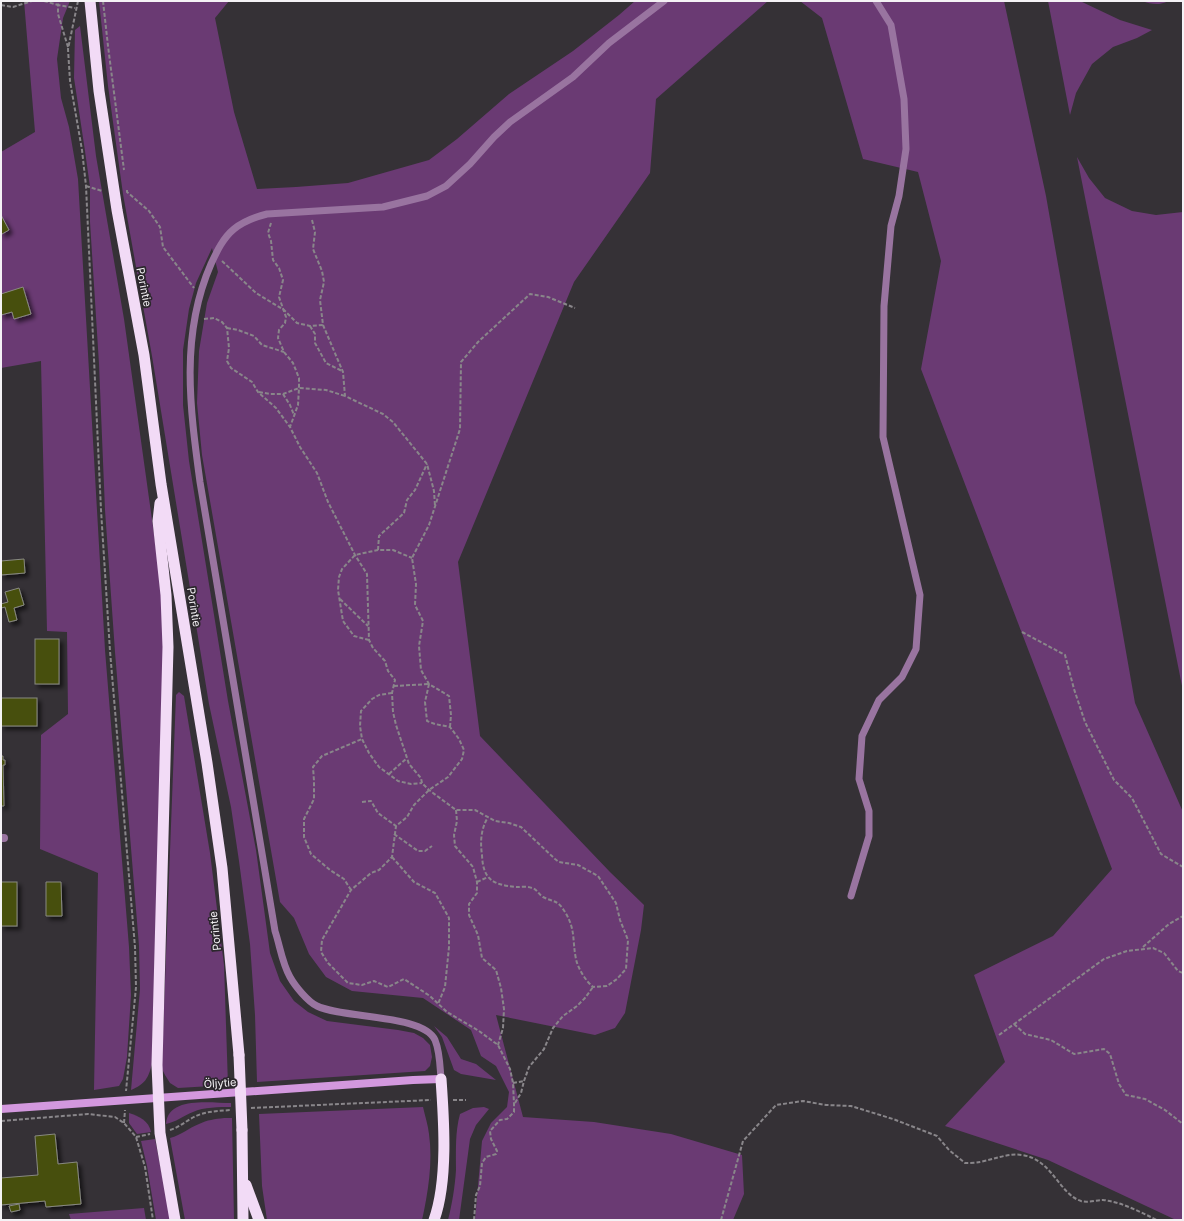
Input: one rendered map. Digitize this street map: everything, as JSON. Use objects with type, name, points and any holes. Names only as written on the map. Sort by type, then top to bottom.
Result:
[{"type":"highway","name":"Porintie","points":[[90,1],[99,91],[117,210],[144,355],[161,484],[207,763],[222,868],[239,1056],[243,1220]]},
{"type":"highway","points":[[161,484],[158,521],[166,595],[168,647],[157,1065],[160,1133],[175,1220]]},
{"type":"highway","points":[[434,1220],[439,1199],[442,1175],[441,1079]]},
{"type":"highway","points":[[243,1176],[259,1220]]},
{"type":"main road","name":"Öljytie","points":[[1,1109],[405,1080],[441,1079]]},
{"type":"lane","points":[[441,1079],[439,1058],[434,1039],[425,1029],[412,1024],[334,1011],[316,1006],[301,992],[290,977],[282,957],[274,923],[200,482],[193,427],[189,374],[191,336],[194,320],[206,276],[223,241],[234,229],[252,218],[267,214],[383,207],[427,196],[446,186],[470,164],[494,137],[510,122],[574,77],[609,43],[664,1]]},
{"type":"lane","points":[[851,896],[868,836],[869,812],[859,779],[862,736],[879,700],[902,677],[916,649],[920,595],[883,437],[884,306],[891,226],[899,196],[906,149],[904,99],[891,25],[876,1]]},
{"type":"path","points":[[1,5],[13,7],[32,1]]},
{"type":"path","points":[[44,1],[75,8]]},
{"type":"path","points":[[58,1],[58,14],[68,48],[70,81],[82,150],[86,186],[111,659],[135,947],[136,987],[124,1123]]},
{"type":"path","points":[[68,48],[75,8],[78,1]]},
{"type":"path","points":[[103,1],[125,177]]},
{"type":"path","points":[[126,184],[127,192],[149,212],[160,227],[163,247],[181,268],[187,280],[200,294]]},
{"type":"path","points":[[310,212],[315,232],[313,249],[322,270],[324,282],[320,300],[323,325],[343,372],[345,396]]},
{"type":"path","points":[[267,214],[271,222],[268,233],[271,241],[273,260],[279,268],[283,280],[279,297],[286,317],[286,324],[279,330],[278,338],[284,352],[293,363],[298,378],[298,405],[290,427]]},
{"type":"path","points":[[216,254],[256,293],[284,310],[297,323],[310,326],[323,325]]},
{"type":"path","points":[[474,1220],[476,1195],[480,1186],[482,1163],[486,1157],[496,1154],[497,1151],[491,1139],[490,1131],[500,1120],[508,1119],[514,1112],[513,1083],[510,1069],[498,1045],[479,1031],[460,1021],[430,996],[404,979],[388,987],[374,981],[362,985],[348,983],[328,963],[321,952],[322,940],[351,890],[371,873],[379,870],[392,857],[396,826],[407,817],[414,805],[429,790],[448,777],[462,759],[464,750],[450,727],[451,714],[449,696],[429,684],[421,670],[419,646],[423,621],[415,605],[416,584],[412,558],[429,525],[460,429],[461,362],[478,342],[530,294],[548,297],[575,308]]},
{"type":"path","points":[[194,320],[214,318],[222,322],[227,328],[229,348],[228,361],[230,368],[252,382],[258,392],[276,408],[290,427],[300,447],[310,460],[317,473],[328,502],[355,555],[367,574],[368,640],[372,648],[385,661],[388,671],[394,680],[392,693],[393,712],[407,758],[412,768],[421,778],[422,783],[429,790],[456,810],[476,810],[495,821],[522,827],[554,859],[559,862],[578,865],[598,876],[616,903],[620,920],[628,940],[626,969],[617,979],[607,986],[593,987],[587,982],[576,960],[572,925],[556,901],[543,897],[536,890],[531,888],[500,886],[488,877],[482,867],[481,846],[482,827],[488,817]]},
{"type":"path","points":[[310,326],[315,334],[315,343],[326,363],[343,372]]},
{"type":"path","points":[[227,328],[238,330],[254,336],[262,345],[284,352]]},
{"type":"path","points":[[258,392],[283,394],[299,388],[326,390],[345,396],[383,414],[393,422],[426,464],[434,491],[435,507]]},
{"type":"path","points":[[283,394],[294,416]]},
{"type":"path","points":[[378,550],[379,536],[404,513],[407,500],[415,490],[426,464]]},
{"type":"path","points":[[368,640],[354,636],[343,621],[338,590],[339,577],[342,569],[355,555],[378,550],[393,550],[412,558]]},
{"type":"path","points":[[340,599],[369,627]]},
{"type":"path","points":[[1022,632],[1065,655],[1085,722],[1114,780],[1132,798],[1161,854],[1183,866]]},
{"type":"path","points":[[394,686],[429,684]]},
{"type":"path","points":[[429,684],[425,702],[427,721],[450,727]]},
{"type":"path","points":[[392,693],[379,695],[372,699],[361,711],[360,726],[362,739],[369,753],[379,767],[398,781],[412,784],[422,783]]},
{"type":"path","points":[[351,890],[344,879],[330,870],[311,854],[304,837],[304,819],[314,799],[312,767],[322,756],[362,739]]},
{"type":"path","points":[[389,774],[407,758]]},
{"type":"path","points":[[362,802],[371,801],[378,813],[396,826]]},
{"type":"path","points":[[456,810],[454,835],[456,846],[473,867],[477,882],[477,893],[469,904],[469,915],[478,935],[482,958],[496,970],[501,988],[504,1009],[503,1028],[498,1045]]},
{"type":"path","points":[[394,834],[418,851],[425,851],[432,846]]},
{"type":"path","points":[[392,857],[414,882],[435,893],[449,918],[449,947],[445,986],[438,1004]]},
{"type":"path","points":[[477,882],[488,877]]},
{"type":"path","points":[[1142,948],[1169,924],[1183,916]]},
{"type":"path","points":[[999,1035],[1104,958],[1126,951],[1142,948],[1153,948],[1164,953],[1178,971],[1183,974]]},
{"type":"path","points":[[514,1104],[521,1093],[529,1067],[544,1049],[553,1028],[563,1016],[577,1006],[593,987]]},
{"type":"path","points":[[1014,1024],[1025,1034],[1051,1040],[1074,1054],[1104,1049],[1110,1054],[1119,1084],[1126,1095],[1145,1099],[1165,1110],[1183,1124]]},
{"type":"path","points":[[513,1083],[524,1081]]},
{"type":"path","points":[[244,1109],[287,1106],[466,1100]]},
{"type":"path","points":[[721,1220],[743,1141],[776,1105],[803,1101],[826,1105],[851,1106],[893,1119],[937,1136],[949,1150],[965,1163],[979,1163],[1012,1154],[1025,1155],[1038,1160],[1070,1194],[1082,1201],[1103,1200],[1128,1206],[1157,1220]]},
{"type":"path","points":[[136,1137],[160,1133],[181,1126],[194,1116],[204,1113],[238,1109]]},
{"type":"path","points":[[1,1121],[88,1114],[115,1118],[124,1123],[136,1137],[145,1167],[153,1220]]},
{"type":"shaded area","points":[[24,1],[70,1],[63,18],[57,59],[61,98],[69,127],[78,179],[105,650],[129,947],[131,995],[127,1057],[123,1079],[119,1086],[94,1090],[98,873],[40,849],[41,735],[68,714],[67,632],[47,631],[41,361],[1,368],[1,152],[35,132]]},
{"type":"shaded area","points":[[99,1],[229,1],[215,18],[234,112],[257,189],[348,183],[429,160],[457,139],[509,94],[573,51],[635,1],[768,1],[656,99],[650,173],[574,282],[458,562],[480,736],[610,872],[644,905],[641,930],[625,1013],[615,1028],[595,1035],[496,1015],[523,1117],[594,1122],[671,1134],[742,1155],[744,1194],[733,1220],[475,1220],[482,1141],[491,1123],[507,1107],[509,1092],[496,1066],[481,1056],[471,1030],[423,998],[352,991],[326,977],[309,954],[294,918],[280,902],[202,455],[197,403],[199,351],[207,303],[218,272],[212,248],[196,283],[189,309],[183,350],[183,405],[189,461],[228,701],[256,850],[270,953],[280,981],[294,1001],[308,1012],[327,1021],[414,1033],[423,1038],[430,1045],[432,1057],[430,1066],[425,1071],[257,1082],[255,1015],[250,944],[239,861],[231,807],[209,704],[152,356],[123,194],[108,86]]},
{"type":"shaded area","points":[[800,1],[1004,1],[1046,196],[1135,703],[1183,812],[1183,1220],[1176,1220],[1048,1160],[945,1126],[1005,1062],[974,975],[1053,936],[1112,869],[921,369],[941,261],[918,172],[863,159],[822,18]]},
{"type":"shaded area","points":[[1048,1],[1080,1],[1120,20],[1152,30],[1137,38],[1113,47],[1092,64],[1076,93],[1070,115]]},
{"type":"shaded area","points":[[1142,1],[1168,1],[1161,4],[1155,4]]},
{"type":"shaded area","points":[[80,26],[96,156],[124,319],[160,577],[164,640],[152,1064],[149,1074],[143,1083],[131,1090],[140,989],[139,946],[105,510],[99,364],[90,222],[90,187],[74,78],[75,30]]},
{"type":"shaded area","points":[[1077,157],[1089,178],[1105,198],[1132,211],[1156,215],[1183,212],[1183,691]]},
{"type":"shaded area","points":[[179,692],[184,696],[210,853],[224,965],[228,1085],[178,1088],[170,1083],[162,1069],[176,695]]},
{"type":"shaded area","points":[[434,1026],[447,1037],[461,1059],[476,1064],[496,1080],[461,1074],[454,1070],[442,1037]]},
{"type":"shaded area","points":[[202,1102],[231,1103],[231,1107],[202,1109],[166,1124],[169,1115],[174,1109],[182,1105]]},
{"type":"shaded area","points":[[423,1107],[429,1131],[430,1166],[428,1188],[422,1220],[267,1220],[262,1186],[259,1114]]},
{"type":"shaded area","points":[[484,1107],[489,1109],[476,1125],[470,1139],[459,1220],[448,1220],[455,1182],[458,1121],[460,1114],[473,1108]]},
{"type":"shaded area","points":[[129,1113],[146,1122],[151,1132],[137,1134],[129,1123]]},
{"type":"shaded area","points":[[232,1118],[234,1220],[185,1220],[170,1138],[205,1122]]},
{"type":"shaded area","points":[[155,1139],[171,1220],[156,1220],[147,1166],[141,1141]]},
{"type":"shaded area","points":[[144,1208],[146,1220],[71,1220],[69,1214]]},
{"type":"building","points":[[1,215],[9,230],[2,234],[1,232]]},
{"type":"building","points":[[23,287],[31,314],[14,319],[12,312],[1,315],[1,294]]},
{"type":"building","points":[[24,559],[25,573],[1,575],[1,561]]},
{"type":"building","points":[[19,588],[24,605],[14,608],[17,620],[9,622],[5,607],[1,608],[1,604],[8,602],[5,592]]},
{"type":"building","points":[[35,639],[59,639],[59,684],[35,684]]},
{"type":"building","points":[[1,698],[37,698],[37,726],[1,726]]},
{"type":"building","points":[[1,756],[3,756],[3,760],[5,760],[5,765],[3,765],[4,806],[1,806]]},
{"type":"building","points":[[1,882],[17,882],[17,926],[1,926]]},
{"type":"building","points":[[46,882],[61,882],[62,916],[46,916]]},
{"type":"building","points":[[55,1134],[58,1164],[77,1162],[81,1204],[46,1207],[45,1201],[1,1205],[1,1178],[38,1175],[35,1136]]},
{"type":"building","points":[[19,1204],[20,1210],[11,1212],[9,1206]]}]
